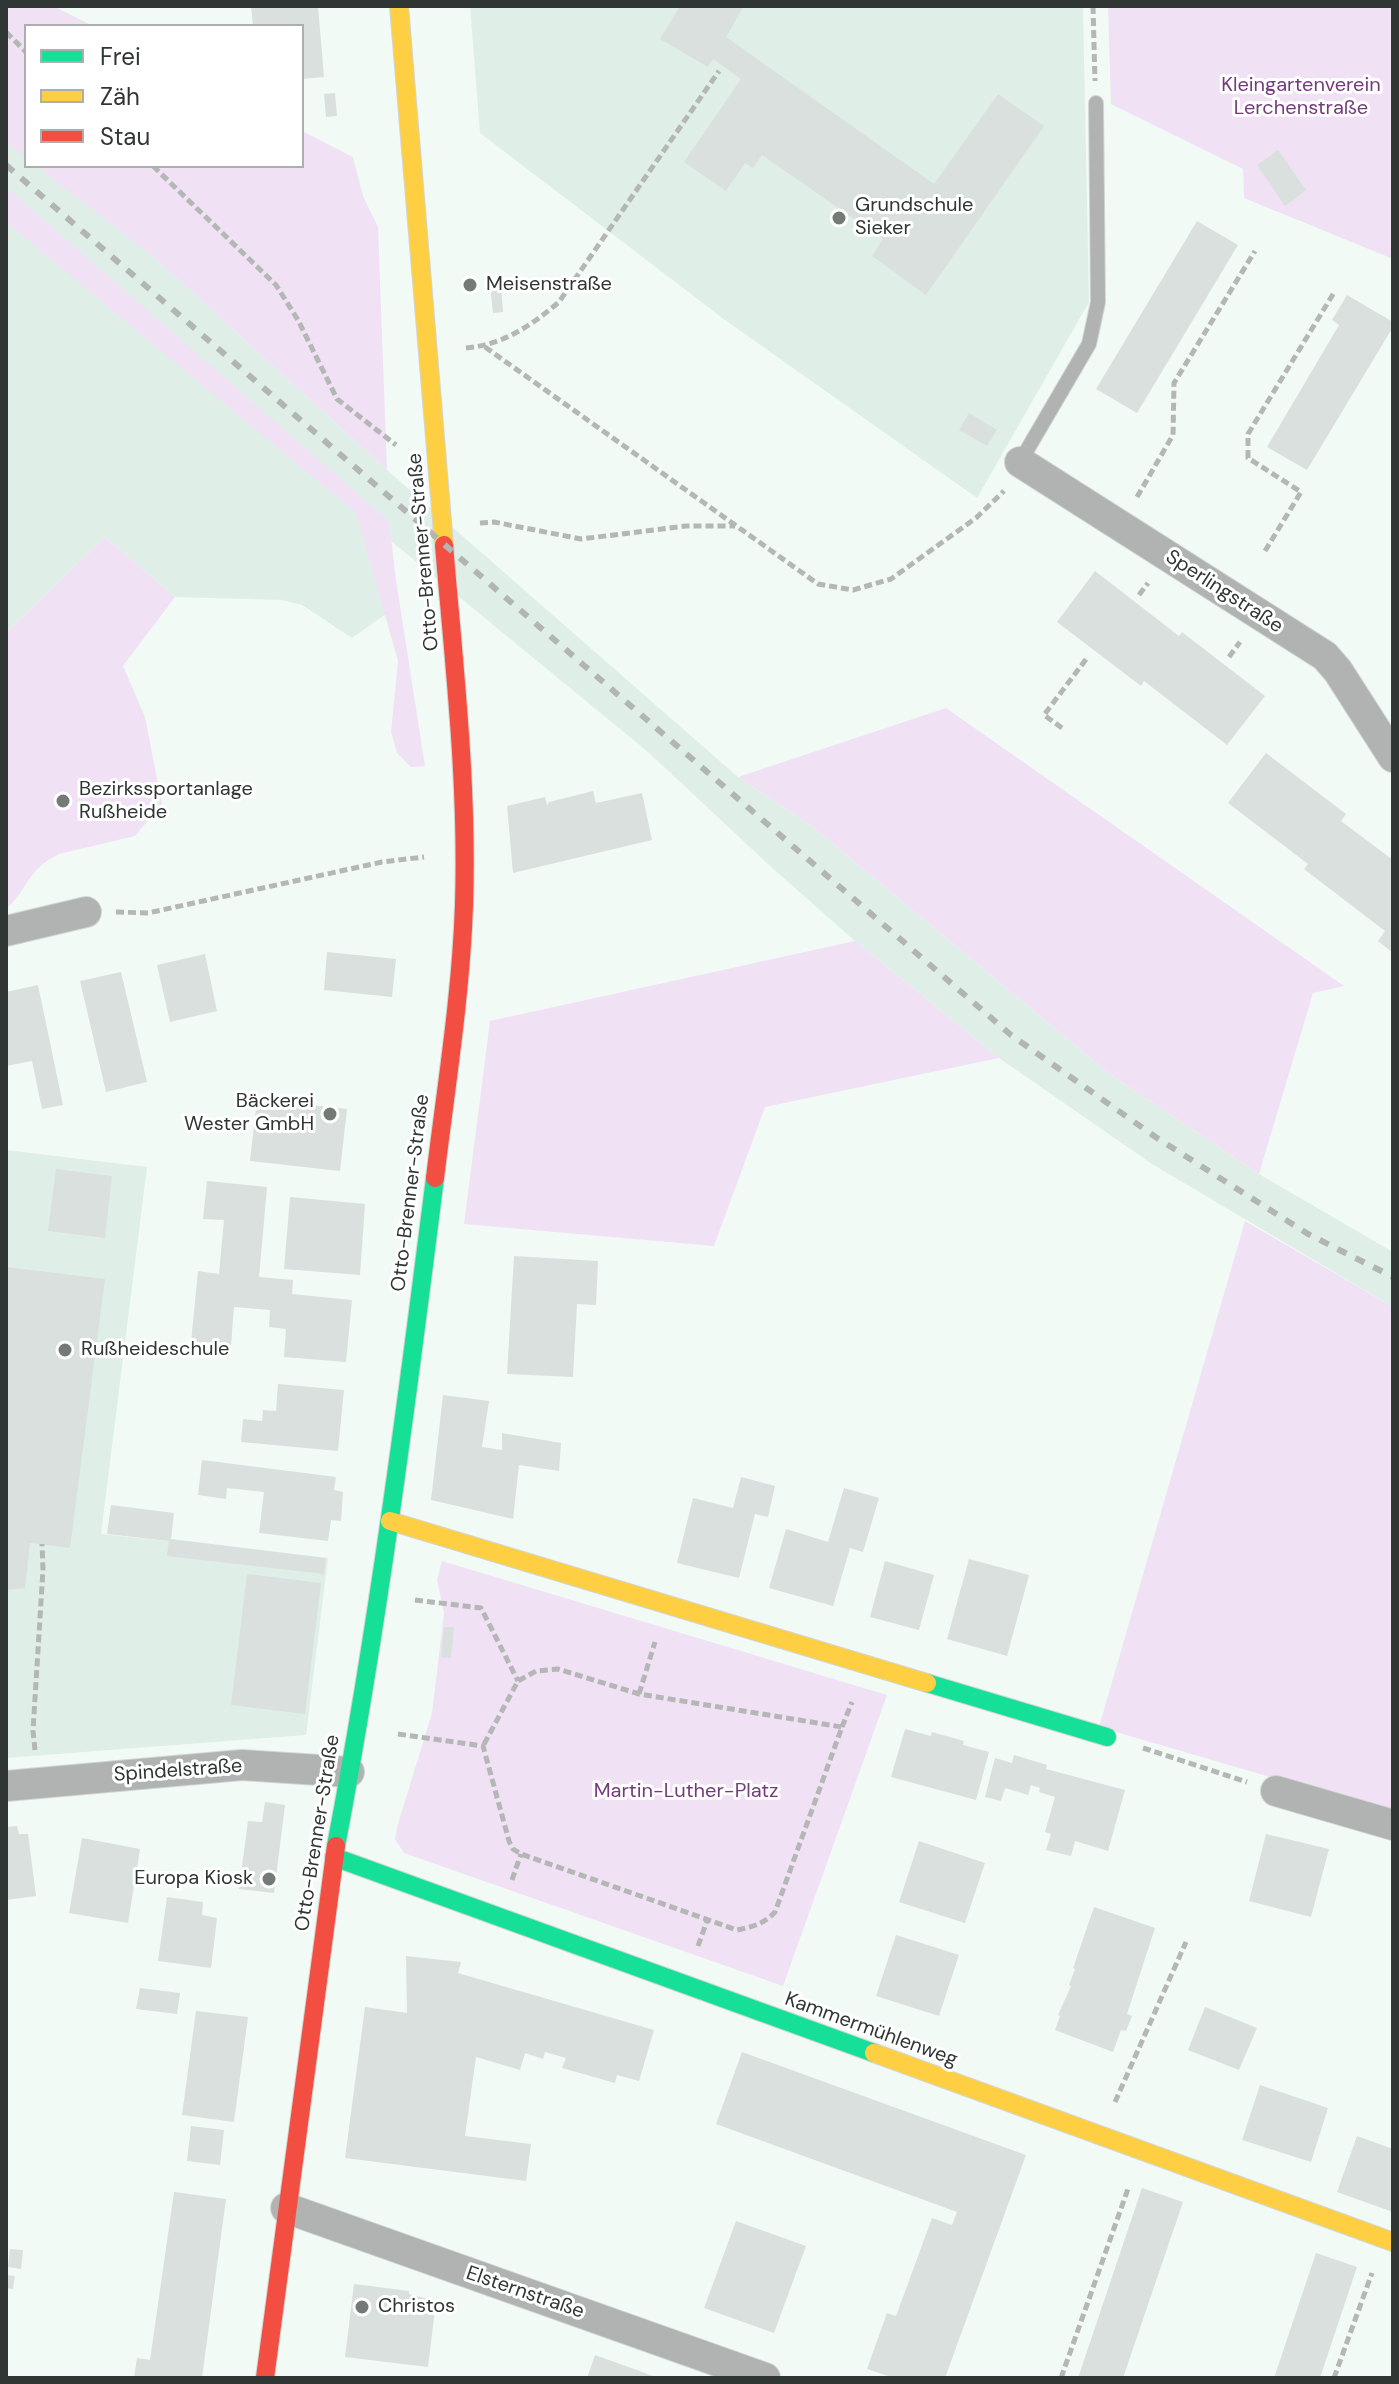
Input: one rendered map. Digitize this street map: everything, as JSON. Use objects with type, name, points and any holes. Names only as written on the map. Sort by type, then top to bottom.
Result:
[{"type":"street","name":"Otto-Brenner-Straße","points":[[265,2378],[334,1857],[358,1729],[390,1521],[457,998],[465,854],[464,779],[399,6]]},
{"type":"street","name":"Sperlingstraße","points":[[1020,462],[1325,656],[1338,671],[1393,757]]},
{"type":"street","points":[[6,931],[86,912]]},
{"type":"street","points":[[390,1521],[1107,1737]]},
{"type":"street","name":"Spindelstraße","points":[[6,1786],[242,1765],[349,1772]]},
{"type":"street","points":[[1276,1791],[1393,1825]]},
{"type":"street","name":"Kammermühlenweg","points":[[334,1857],[1389,2240]]},
{"type":"street","name":"Elsternstraße","points":[[286,2208],[765,2378]]},
{"type":"lane","points":[[1020,462],[1089,344],[1095,324],[1098,302],[1096,103]]},
{"type":"path","points":[[1093,6],[1096,103]]},
{"type":"path","points":[[6,32],[24,50]]},
{"type":"path","points":[[429,351],[485,347],[530,327],[559,302],[719,71]]},
{"type":"path","points":[[155,168],[276,285],[298,320],[337,399],[398,447],[437,443]]},
{"type":"path","points":[[1120,525],[1173,435],[1174,383],[1255,251]]},
{"type":"path","points":[[1265,551],[1301,492],[1248,458],[1248,434],[1335,291]]},
{"type":"path","points":[[485,347],[818,584],[853,590],[891,579],[976,518],[1000,496],[1020,462]]},
{"type":"path","points":[[444,526],[494,522],[581,539],[686,526],[736,526]]},
{"type":"path","points":[[1062,728],[1044,715],[1087,658]]},
{"type":"path","points":[[86,912],[148,913],[382,862],[465,854]]},
{"type":"path","points":[[37,1783],[33,1731],[42,1544]]},
{"type":"path","points":[[379,1595],[481,1608],[518,1681]]},
{"type":"path","points":[[639,1694],[667,1604]]},
{"type":"path","points":[[558,1669],[639,1694],[842,1727],[775,1912],[767,1920],[737,1930],[513,1849],[483,1746],[518,1681],[536,1671],[558,1669]]},
{"type":"path","points":[[358,1729],[483,1746]]},
{"type":"path","points":[[1107,1737],[1276,1791]]},
{"type":"path","points":[[1100,2136],[1186,1942]]},
{"type":"path","points":[[1061,2378],[1141,2151]]},
{"type":"path","points":[[1334,2378],[1389,2240]]},
{"type":"shaded area","name":"Grundschule Sieker","points":[[470,6],[1083,6],[1089,302],[977,498],[725,320],[480,133]]},
{"type":"shaded area","points":[[6,122],[24,138],[24,168],[57,168],[387,470],[738,777],[808,823],[1111,1075],[1259,1174],[1393,1252],[1393,1307],[1152,1164],[999,1058],[855,941],[648,752],[358,514],[386,614],[352,638],[302,605],[281,600],[175,597],[105,537],[6,633]]},
{"type":"shaded area","name":"Rußheideschule","points":[[6,1150],[147,1167],[101,1534],[328,1558],[306,1735],[6,1758]]},
{"type":"green space","points":[[6,6],[53,6],[89,24],[24,24],[24,156],[6,143]]},
{"type":"green space","name":"Kleingartenverein Lerchenstraße","points":[[1108,6],[1393,6],[1393,259],[1244,198],[1243,169],[1111,104]]},
{"type":"green space","points":[[304,132],[353,157],[363,196],[378,227],[387,470],[155,258],[39,168],[304,168]]},
{"type":"green space","points":[[6,187],[389,521],[425,766],[411,767],[397,753],[391,732],[398,661],[356,513],[6,222]]},
{"type":"green space","points":[[105,537],[175,597],[123,666],[145,717],[162,804],[135,836],[59,854],[48,860],[6,909],[6,633]]},
{"type":"green space","points":[[946,708],[1344,986],[1313,993],[1259,1174],[1111,1075],[808,823],[738,777]]},
{"type":"green space","points":[[855,941],[999,1058],[765,1107],[714,1246],[464,1224],[490,1021]]},
{"type":"green space","points":[[1245,1221],[1393,1307],[1393,1813],[1099,1727]]},
{"type":"green space","name":"Martin-Luther-Platz","points":[[442,1561],[887,1695],[783,1986],[404,1853],[395,1839],[432,1713],[444,1613],[437,1580]]},
{"type":"building","points":[[251,6],[318,6],[324,77],[304,79],[304,24],[253,24]]},
{"type":"building","points":[[680,6],[744,6],[726,37],[934,184],[998,94],[1044,126],[926,295],[872,256],[883,239],[762,155],[753,168],[745,163],[726,191],[684,162],[741,79],[713,59],[708,67],[660,39]]},
{"type":"building","points":[[335,93],[337,116],[326,117],[324,94]]},
{"type":"building","points":[[1278,150],[1306,190],[1285,206],[1257,165]]},
{"type":"building","points":[[1197,221],[1238,245],[1137,413],[1096,389]]},
{"type":"building","points":[[501,284],[503,312],[493,313],[490,285]]},
{"type":"building","points":[[1347,295],[1393,322],[1393,327],[1307,470],[1267,447],[1339,325],[1332,320]]},
{"type":"building","points":[[969,413],[997,430],[987,446],[959,430]]},
{"type":"building","points":[[1095,571],[1179,636],[1182,632],[1265,696],[1227,745],[1144,681],[1141,686],[1057,622]]},
{"type":"building","points":[[1266,753],[1346,814],[1341,821],[1393,860],[1393,953],[1378,941],[1385,931],[1304,869],[1308,864],[1228,803]]},
{"type":"building","points":[[593,791],[596,803],[642,793],[652,840],[513,873],[507,806],[545,797],[547,805]]},
{"type":"building","points":[[327,952],[396,959],[392,997],[324,990]]},
{"type":"building","points":[[205,954],[217,1011],[170,1022],[157,965]]},
{"type":"building","points":[[121,972],[147,1082],[106,1092],[80,981]]},
{"type":"building","points":[[38,985],[63,1105],[42,1109],[32,1061],[6,1066],[6,992]]},
{"type":"building","points":[[257,1099],[347,1109],[340,1171],[250,1161]]},
{"type":"building","points":[[56,1169],[112,1176],[105,1238],[48,1231]]},
{"type":"building","points":[[207,1181],[267,1187],[259,1277],[293,1280],[292,1294],[352,1300],[346,1362],[284,1357],[286,1329],[269,1327],[270,1310],[234,1307],[231,1345],[191,1342],[198,1271],[219,1274],[224,1220],[203,1219]]},
{"type":"building","points":[[290,1197],[365,1204],[360,1275],[284,1269]]},
{"type":"building","points":[[514,1256],[598,1261],[596,1305],[577,1304],[573,1377],[507,1374]]},
{"type":"building","points":[[6,1267],[105,1279],[70,1548],[30,1543],[25,1588],[6,1590]]},
{"type":"building","points":[[278,1384],[344,1390],[338,1451],[241,1442],[243,1419],[262,1421],[263,1410],[276,1411]]},
{"type":"building","points":[[443,1395],[489,1401],[482,1447],[502,1450],[502,1433],[561,1443],[559,1471],[519,1465],[513,1519],[431,1500]]},
{"type":"building","points":[[202,1460],[336,1477],[334,1490],[343,1492],[341,1521],[331,1520],[328,1541],[259,1533],[264,1492],[227,1488],[226,1499],[198,1495]]},
{"type":"building","points":[[741,1477],[775,1486],[768,1517],[755,1514],[739,1578],[677,1563],[693,1498],[733,1508]]},
{"type":"building","points":[[844,1488],[879,1498],[863,1552],[850,1548],[833,1606],[769,1588],[786,1529],[828,1542]]},
{"type":"building","points":[[111,1505],[174,1513],[171,1539],[326,1558],[324,1574],[167,1556],[169,1541],[107,1534]]},
{"type":"building","points":[[969,1559],[1029,1575],[1007,1656],[947,1639]]},
{"type":"building","points":[[885,1561],[934,1575],[919,1630],[870,1617]]},
{"type":"building","points":[[247,1574],[321,1583],[305,1714],[231,1705]]},
{"type":"building","points":[[444,1627],[454,1627],[451,1658],[441,1657]]},
{"type":"building","points":[[905,1729],[931,1736],[932,1732],[989,1752],[976,1800],[891,1777]]},
{"type":"building","points":[[1014,1755],[1047,1765],[1046,1769],[1125,1790],[1108,1851],[1075,1841],[1071,1856],[1046,1850],[1051,1834],[1045,1832],[1055,1797],[1039,1792],[1040,1788],[1031,1785],[1028,1795],[1005,1788],[1001,1801],[985,1797],[995,1758],[1012,1763]]},
{"type":"building","points":[[265,1802],[285,1805],[274,1893],[239,1889],[248,1821],[262,1822]]},
{"type":"building","points":[[17,1826],[19,1834],[28,1834],[36,1896],[6,1900],[6,1827]]},
{"type":"building","points":[[1266,1834],[1329,1849],[1311,1917],[1249,1901]]},
{"type":"building","points":[[82,1838],[140,1849],[128,1923],[69,1913]]},
{"type":"building","points":[[919,1841],[985,1863],[965,1923],[899,1902]]},
{"type":"building","points":[[167,1897],[203,1902],[202,1915],[217,1918],[211,1968],[158,1961]]},
{"type":"building","points":[[1094,1907],[1155,1928],[1127,2014],[1132,2016],[1126,2031],[1121,2030],[1113,2052],[1055,2030]]},
{"type":"building","points":[[896,1935],[959,1955],[939,2016],[876,1996]]},
{"type":"building","points":[[406,1956],[461,1962],[458,1973],[654,2030],[639,2081],[617,2075],[615,2083],[562,2068],[566,2058],[545,2052],[543,2059],[525,2053],[520,2070],[476,2057],[465,2136],[531,2144],[526,2181],[345,2158],[365,2007],[407,2013]]},
{"type":"building","points":[[140,1988],[180,1993],[177,2014],[136,2009]]},
{"type":"building","points":[[1205,2007],[1257,2028],[1239,2070],[1188,2050]]},
{"type":"building","points":[[196,2011],[248,2017],[234,2122],[182,2115]]},
{"type":"building","points":[[742,2052],[1026,2155],[945,2378],[894,2378],[867,2369],[887,2313],[896,2316],[932,2218],[952,2225],[957,2212],[716,2124]]},
{"type":"building","points":[[1260,2085],[1328,2108],[1311,2162],[1242,2140]]},
{"type":"building","points":[[191,2126],[224,2130],[220,2165],[187,2161]]},
{"type":"building","points":[[1357,2136],[1393,2149],[1393,2212],[1337,2192]]},
{"type":"building","points":[[1142,2188],[1183,2202],[1123,2378],[1078,2378]]},
{"type":"building","points":[[174,2192],[226,2199],[202,2378],[134,2378],[137,2358],[150,2360]]},
{"type":"building","points":[[736,2221],[806,2246],[774,2333],[704,2308]]},
{"type":"building","points":[[10,2249],[23,2250],[21,2269],[8,2267]]},
{"type":"building","points":[[1316,2253],[1357,2267],[1320,2378],[1274,2378]]},
{"type":"building","points":[[6,2275],[15,2276],[13,2289],[6,2288]]},
{"type":"building","points":[[354,2284],[409,2291],[409,2294],[436,2301],[428,2367],[345,2357]]},
{"type":"building","points":[[595,2355],[637,2370],[658,2378],[587,2378]]},
{"type":"railway","points":[[6,165],[1011,1035],[1157,1138],[1308,1234],[1393,1277]]},
{"type":"traffic: fast","points":[[336,1846],[378,1596],[435,1178]]},
{"type":"traffic: fast","points":[[927,1683],[1107,1737]]},
{"type":"traffic: fast","points":[[334,1857],[874,2053]]},
{"type":"traffic: slow","points":[[399,6],[444,545]]},
{"type":"traffic: slow","points":[[390,1521],[927,1683]]},
{"type":"traffic: slow","points":[[874,2053],[1393,2242]]},
{"type":"traffic: jam","points":[[435,1178],[460,973],[465,860],[459,725],[444,545]]},
{"type":"traffic: jam","points":[[265,2378],[336,1846]]},
{"type":"place","name":"Grundschule Sieker","points":[[839,218]]},
{"type":"place","name":"Meisenstraße","points":[[470,285]]},
{"type":"place","name":"Bezirkssportanlage Rußheide","points":[[63,801]]},
{"type":"place","name":"Bäckerei Wester GmbH","points":[[330,1114]]},
{"type":"place","name":"Rußheideschule","points":[[65,1350]]},
{"type":"place","name":"Europa Kiosk","points":[[269,1879]]},
{"type":"place","name":"Christos","points":[[362,2307]]}]
